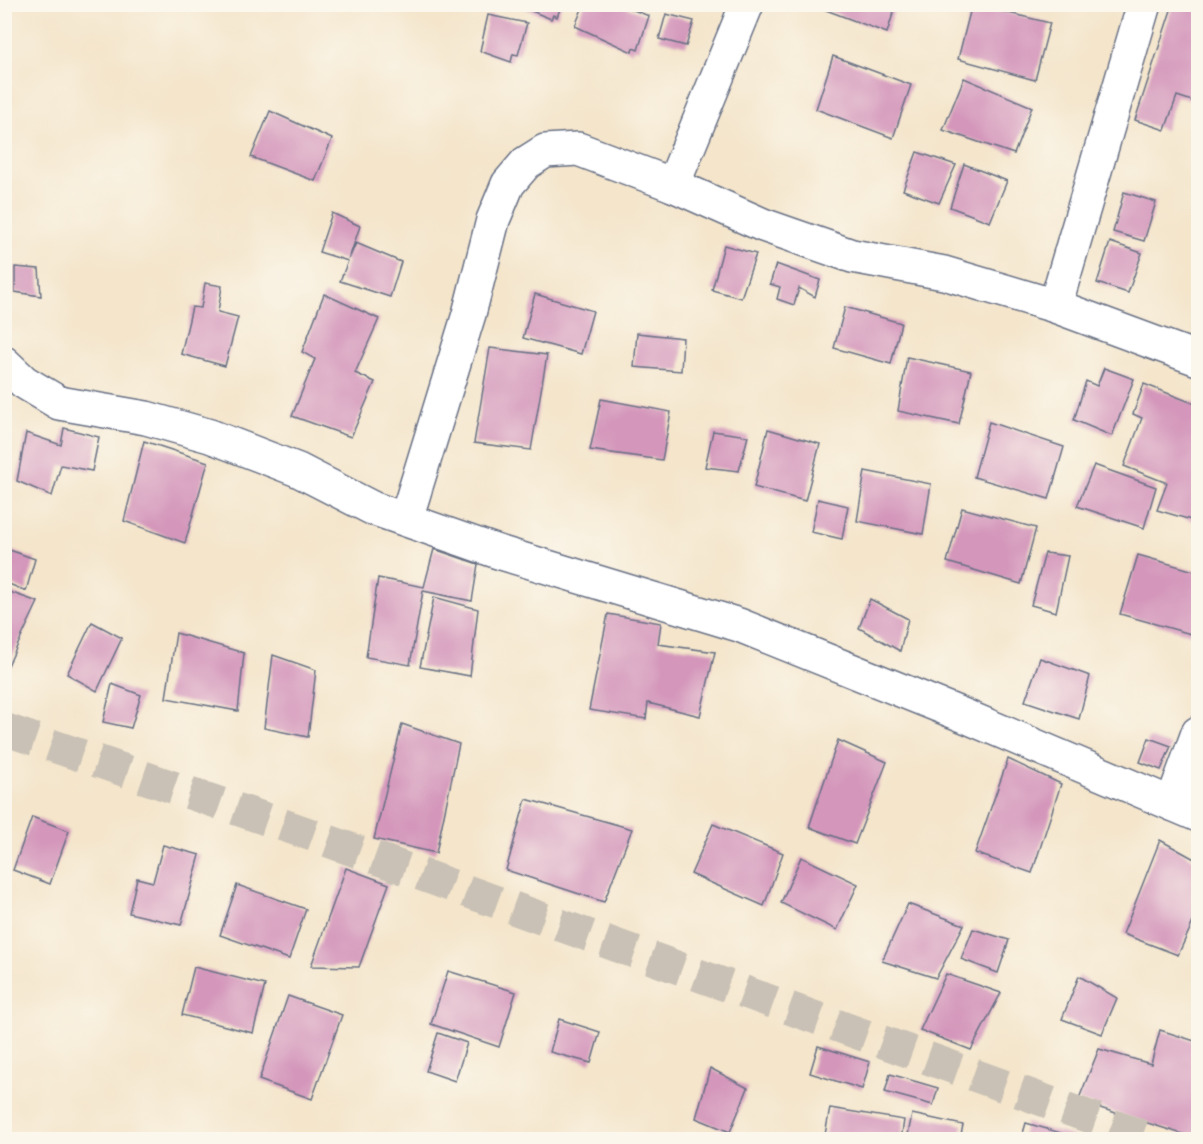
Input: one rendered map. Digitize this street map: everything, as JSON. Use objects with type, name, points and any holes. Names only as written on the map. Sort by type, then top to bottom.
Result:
[{"type":"street","points":[[673,185],[747,4]]},
{"type":"street","points":[[1055,306],[1144,4]]},
{"type":"street","points":[[406,519],[469,314],[493,219],[508,184],[526,163],[545,151],[578,149],[673,185],[763,225],[852,255],[944,273],[1055,306],[1198,358]]},
{"type":"street","points":[[4,363],[24,382],[59,403],[146,418],[210,436],[298,470],[372,508],[498,552],[739,625],[976,721],[1185,810],[1198,733]]},
{"type":"building","points":[[562,4],[557,17],[553,15],[551,19],[517,5]]},
{"type":"building","points":[[584,4],[618,4],[649,16],[638,50],[633,48],[632,52],[575,26]]},
{"type":"building","points":[[810,4],[896,4],[887,33]]},
{"type":"building","points":[[972,4],[1050,23],[1035,80],[958,59]]},
{"type":"building","points":[[1173,4],[1198,4],[1198,103],[1177,96],[1165,130],[1135,120]]},
{"type":"building","points":[[666,14],[694,21],[686,46],[659,39]]},
{"type":"building","points":[[488,15],[527,23],[518,55],[513,54],[511,62],[480,51]]},
{"type":"building","points":[[833,56],[911,85],[893,138],[816,109]]},
{"type":"building","points":[[964,78],[1032,107],[1014,154],[943,130]]},
{"type":"building","points":[[270,111],[332,139],[315,181],[251,157]]},
{"type":"building","points":[[917,152],[956,165],[939,203],[903,190]]},
{"type":"building","points":[[964,164],[1007,181],[990,222],[950,207]]},
{"type":"building","points":[[1124,192],[1156,202],[1144,241],[1113,232]]},
{"type":"building","points":[[332,213],[360,226],[349,259],[356,243],[401,262],[390,297],[340,281],[348,261],[319,252]]},
{"type":"building","points":[[1110,242],[1142,253],[1128,293],[1097,283]]},
{"type":"building","points":[[724,245],[756,254],[741,298],[712,290]]},
{"type":"building","points":[[776,264],[820,280],[815,297],[799,288],[794,305],[777,299],[780,287],[770,284]]},
{"type":"building","points":[[15,267],[39,269],[41,296],[15,292]]},
{"type":"building","points":[[205,283],[222,286],[218,312],[238,317],[225,366],[181,354],[192,307],[201,308]]},
{"type":"building","points":[[324,294],[379,319],[355,373],[375,382],[351,437],[292,416],[315,359],[302,352]]},
{"type":"building","points":[[535,294],[593,311],[581,354],[523,338]]},
{"type":"building","points":[[845,307],[901,323],[891,364],[834,348]]},
{"type":"building","points":[[637,333],[683,338],[681,371],[634,367]]},
{"type":"building","points":[[490,348],[547,355],[531,450],[474,443]]},
{"type":"building","points":[[907,357],[971,371],[959,424],[898,411]]},
{"type":"building","points":[[1104,368],[1134,379],[1112,436],[1074,420],[1086,381],[1097,386]]},
{"type":"building","points":[[1144,384],[1198,405],[1198,522],[1157,510],[1167,483],[1124,466],[1142,418],[1133,414]]},
{"type":"building","points":[[601,399],[671,412],[662,460],[590,450]]},
{"type":"building","points":[[989,422],[1064,447],[1049,499],[974,477]]},
{"type":"building","points":[[64,428],[99,437],[92,471],[61,465],[52,496],[17,481],[26,433],[61,445]]},
{"type":"building","points":[[768,429],[820,444],[805,501],[754,487]]},
{"type":"building","points":[[713,431],[748,436],[739,471],[705,467]]},
{"type":"building","points":[[144,441],[208,462],[185,543],[124,521]]},
{"type":"building","points":[[1094,465],[1156,487],[1144,528],[1077,506]]},
{"type":"building","points":[[865,471],[931,484],[923,534],[857,521]]},
{"type":"building","points":[[818,499],[848,506],[842,539],[811,532]]},
{"type":"building","points":[[962,508],[1036,528],[1021,584],[947,562]]},
{"type":"building","points":[[4,548],[35,559],[26,591],[4,582]]},
{"type":"building","points":[[434,549],[478,564],[472,601],[423,591],[410,665],[366,657],[378,578],[424,587]]},
{"type":"building","points":[[1045,553],[1068,556],[1056,612],[1031,605]]},
{"type":"building","points":[[1138,555],[1198,572],[1198,636],[1120,614]]},
{"type":"building","points":[[4,590],[38,602],[4,674]]},
{"type":"building","points":[[434,597],[478,609],[470,676],[420,667]]},
{"type":"building","points":[[870,599],[908,619],[900,651],[859,628]]},
{"type":"building","points":[[608,614],[661,623],[658,644],[715,652],[700,716],[648,703],[646,719],[589,710]]},
{"type":"building","points":[[92,622],[122,638],[97,691],[67,674]]},
{"type":"building","points":[[176,633],[244,653],[238,711],[166,698]]},
{"type":"building","points":[[273,655],[316,670],[308,737],[264,728]]},
{"type":"building","points":[[1040,658],[1090,676],[1079,719],[1025,701]]},
{"type":"building","points":[[112,684],[141,695],[131,728],[103,722]]},
{"type":"building","points":[[402,724],[459,744],[436,853],[374,839]]},
{"type":"building","points":[[1149,738],[1171,746],[1161,770],[1140,762]]},
{"type":"building","points":[[838,740],[887,762],[855,844],[809,827]]},
{"type":"building","points":[[1008,759],[1061,784],[1032,873],[975,853]]},
{"type":"building","points":[[526,799],[632,829],[604,902],[506,870]]},
{"type":"building","points":[[32,817],[69,831],[50,884],[13,870]]},
{"type":"building","points":[[713,824],[783,853],[764,906],[691,874]]},
{"type":"building","points":[[1160,840],[1198,861],[1198,911],[1178,955],[1123,934]]},
{"type":"building","points":[[163,845],[200,855],[181,925],[129,913],[137,878],[153,882]]},
{"type":"building","points":[[801,857],[858,884],[837,930],[781,903]]},
{"type":"building","points":[[346,868],[389,884],[359,967],[311,966]]},
{"type":"building","points":[[237,885],[306,909],[289,959],[220,935]]},
{"type":"building","points":[[908,904],[964,925],[936,978],[882,961]]},
{"type":"building","points":[[973,929],[1009,940],[998,973],[961,959]]},
{"type":"building","points":[[194,967],[265,985],[253,1033],[182,1015]]},
{"type":"building","points":[[448,971],[516,992],[499,1047],[431,1024]]},
{"type":"building","points":[[946,974],[1001,993],[971,1050],[920,1030]]},
{"type":"building","points":[[1079,976],[1117,998],[1102,1034],[1062,1019]]},
{"type":"building","points":[[288,996],[342,1015],[312,1099],[259,1080]]},
{"type":"building","points":[[559,1019],[600,1032],[591,1063],[550,1052]]},
{"type":"building","points":[[1160,1030],[1198,1042],[1198,1139],[1078,1101],[1099,1049],[1151,1064]]},
{"type":"building","points":[[438,1033],[467,1043],[455,1081],[426,1071]]},
{"type":"building","points":[[818,1046],[870,1062],[862,1089],[810,1073]]},
{"type":"building","points":[[710,1068],[748,1088],[730,1132],[696,1118]]},
{"type":"building","points":[[890,1074],[938,1088],[933,1105],[885,1092]]},
{"type":"building","points":[[830,1108],[904,1120],[901,1140],[824,1140]]},
{"type":"building","points":[[912,1114],[963,1125],[960,1140],[907,1140]]},
{"type":"building","points":[[1026,1123],[1082,1139],[1082,1140],[1021,1140]]},
{"type":"tunnel","points":[[4,729],[312,835],[1153,1140]]}]
